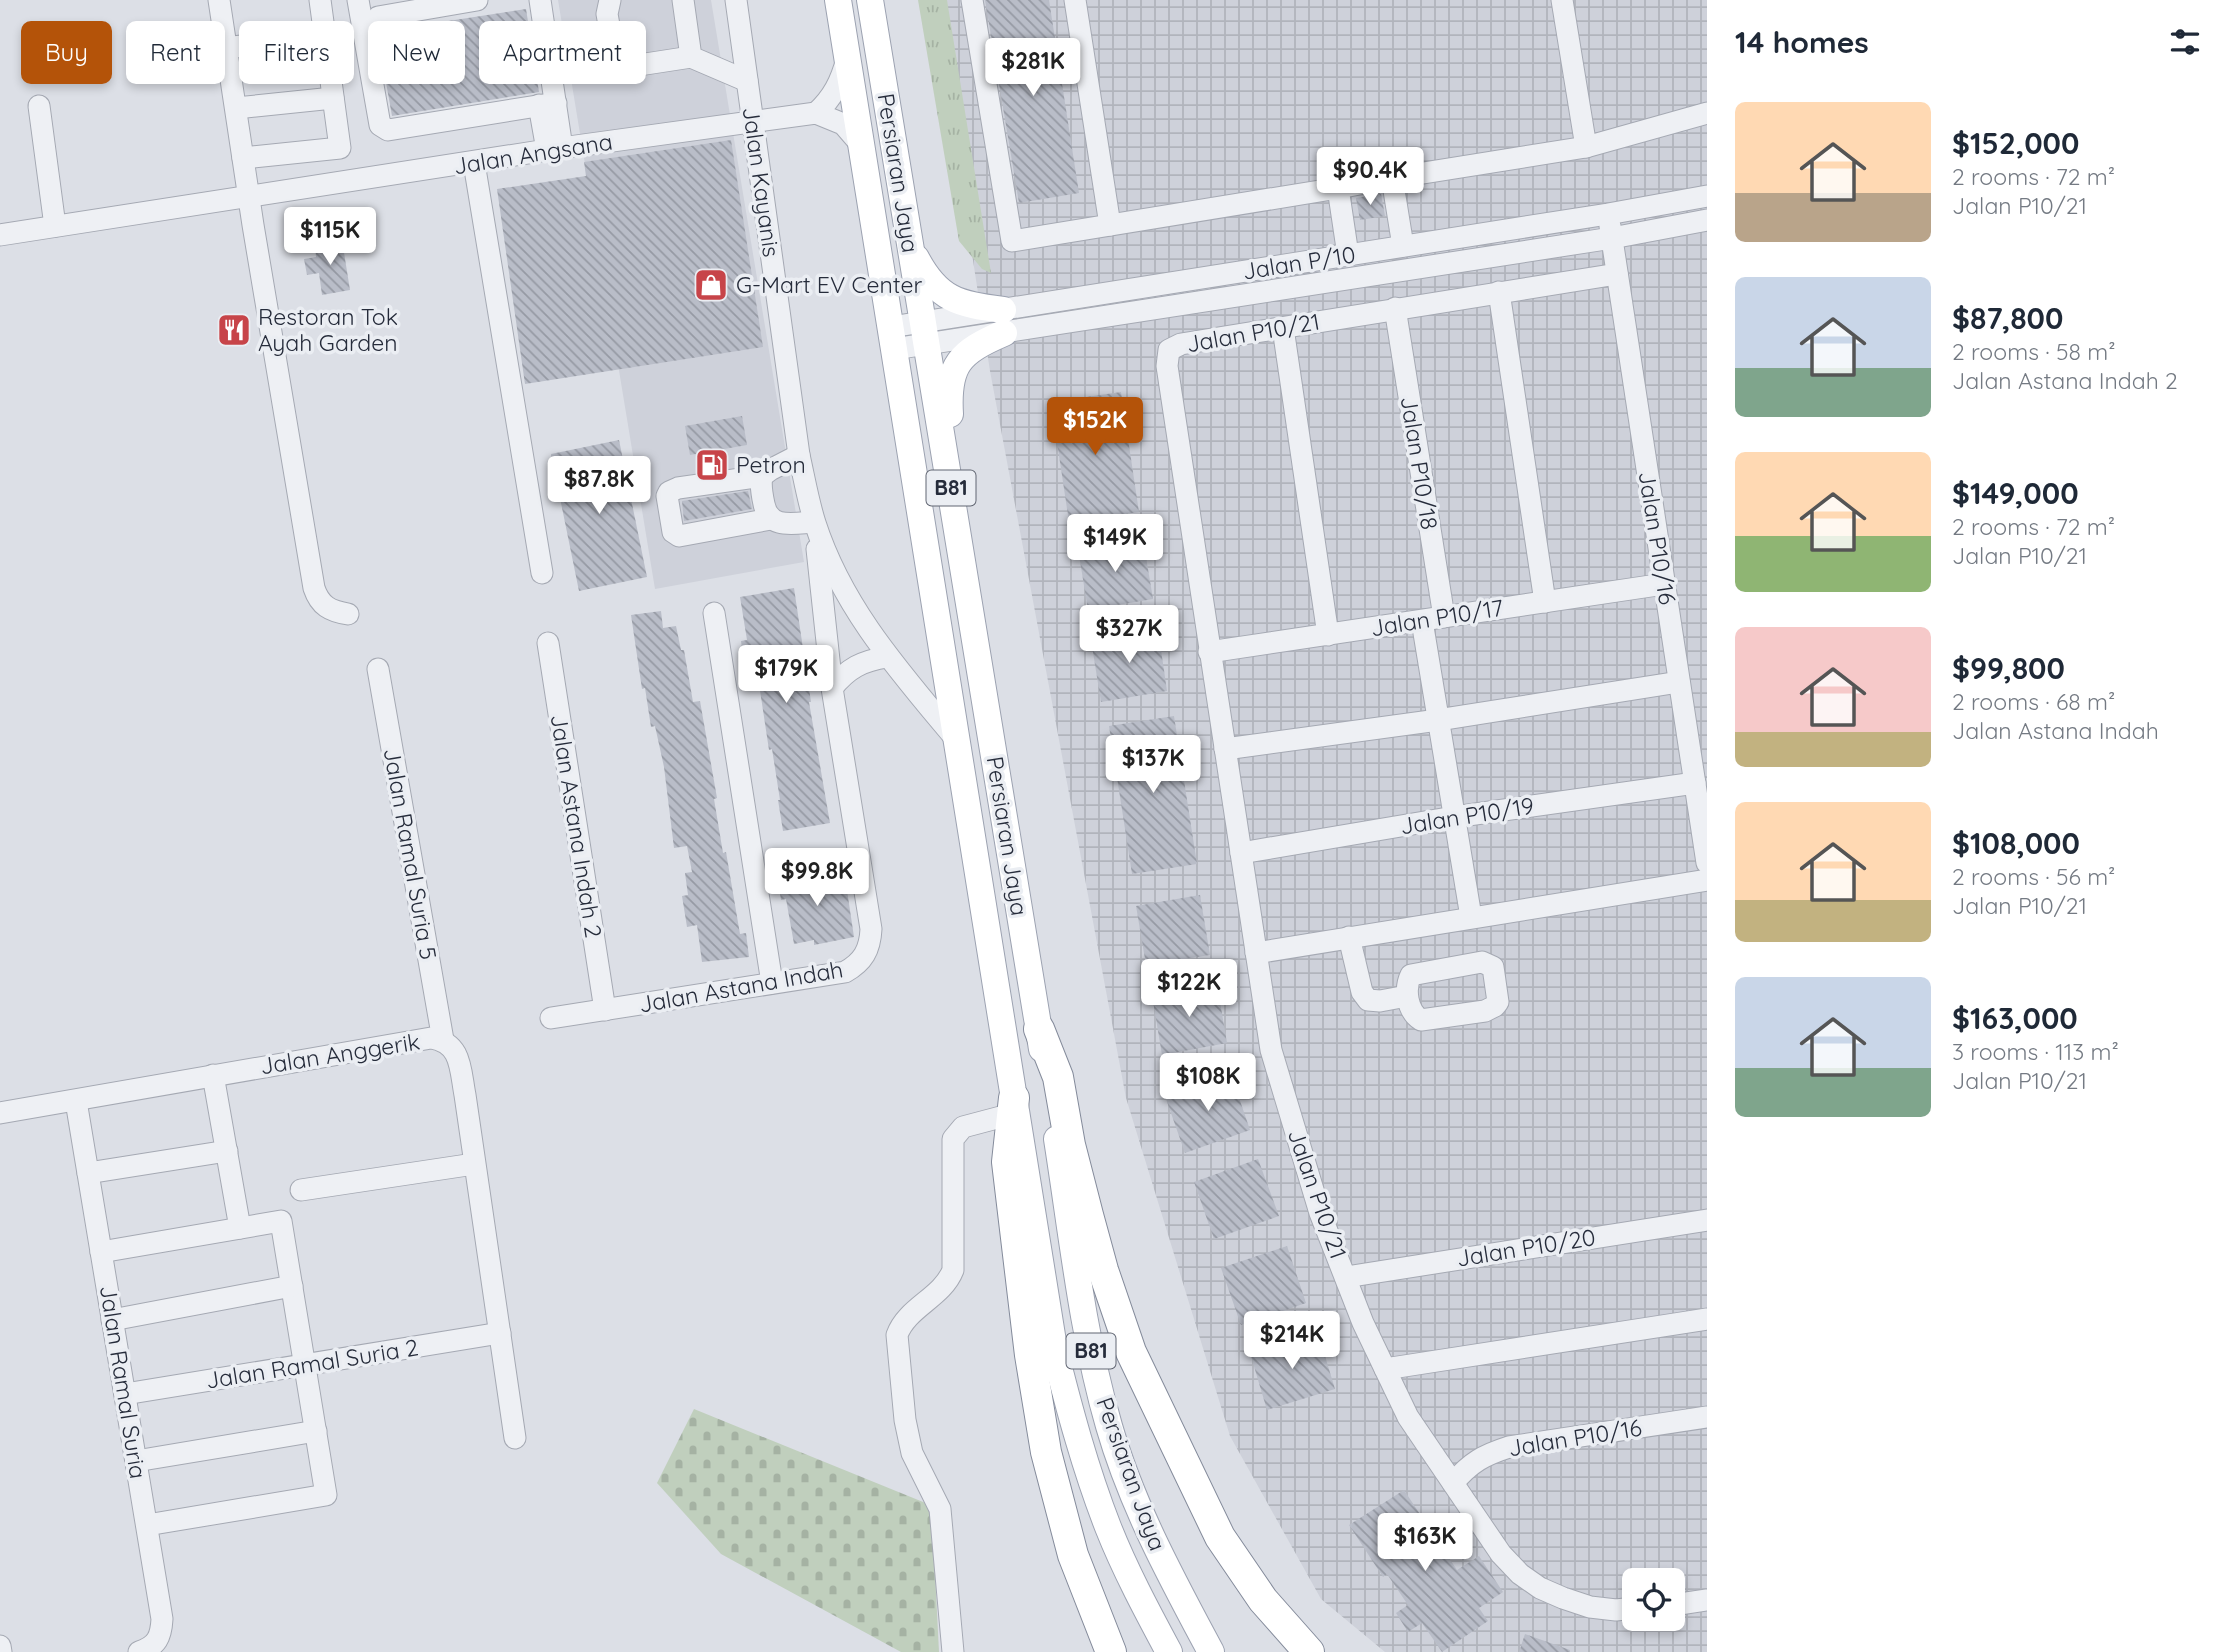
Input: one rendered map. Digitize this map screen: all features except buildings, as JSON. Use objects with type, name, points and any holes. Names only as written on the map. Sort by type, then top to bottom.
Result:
[{"type":"highway","points":[[1039,1029],[1058,1077],[1070,1145],[1088,1215],[1103,1270],[1131,1352],[1220,1537],[1263,1600],[1309,1652]]},
{"type":"highway","points":[[1013,1106],[1007,1162],[1030,1355],[1045,1452],[1073,1555],[1111,1652]]},
{"type":"main road","name":"Persiaran Jaya","points":[[838,0],[1013,1106],[1054,1348],[1075,1433],[1108,1528],[1168,1652]]},
{"type":"main road","name":"Persiaran Jaya","points":[[870,0],[907,237],[964,561],[1088,1342],[1109,1427],[1144,1522],[1211,1652]]},
{"type":"main road","points":[[907,237],[923,271],[941,293],[1004,321],[965,352],[955,366],[949,388],[964,561]]},
{"type":"street","points":[[219,0],[253,225],[314,588],[318,599],[326,608],[348,614]]},
{"type":"street","points":[[320,0],[323,21]]},
{"type":"street","points":[[358,0],[380,125],[383,128],[388,130],[547,104]]},
{"type":"street","points":[[378,17],[477,0]]},
{"type":"street","points":[[540,0],[547,104],[554,149]]},
{"type":"street","points":[[610,0],[607,14],[616,64],[626,67],[691,57],[747,81]]},
{"type":"street","points":[[683,0],[691,57]]},
{"type":"street","name":"Jalan Kayanis","points":[[736,0],[799,455],[814,522],[848,598],[866,628],[955,737]]},
{"type":"street","points":[[972,0],[1012,241],[1586,147],[1707,113]]},
{"type":"street","points":[[1075,0],[1110,225]]},
{"type":"street","points":[[1562,0],[1586,147]]},
{"type":"street","points":[[226,48],[239,46]]},
{"type":"street","points":[[847,59],[832,96],[816,113],[843,124],[862,147]]},
{"type":"street","points":[[253,225],[235,211],[215,202],[244,164],[340,148],[331,84]]},
{"type":"street","points":[[236,108],[333,98]]},
{"type":"street","points":[[38,106],[55,226]]},
{"type":"street","name":"Jalan Angsana","points":[[0,235],[554,149],[816,113]]},
{"type":"street","points":[[474,163],[542,573]]},
{"type":"street","points":[[244,164],[285,191],[253,225]]},
{"type":"street","points":[[1392,178],[1403,246]]},
{"type":"street","points":[[1338,188],[1349,255]]},
{"type":"street","name":"Jalan P/10","points":[[1004,321],[1349,255],[1707,196]]},
{"type":"street","name":"Jalan P10/16","points":[[1608,214],[1707,863]]},
{"type":"street","name":"Jalan P/10","points":[[892,338],[1612,238],[1707,220]]},
{"type":"street","name":"Jalan P10/21","points":[[1617,274],[1181,344],[1170,350],[1167,366],[1271,1051],[1320,1213],[1385,1369],[1408,1417],[1501,1554],[1520,1574],[1540,1588],[1590,1607],[1622,1609]]},
{"type":"street","points":[[1499,292],[1545,602]]},
{"type":"street","name":"Jalan P10/18","points":[[1395,308],[1444,617]]},
{"type":"street","points":[[1283,328],[1328,635]]},
{"type":"street","points":[[771,519],[679,536],[673,533],[667,496],[673,490],[762,476],[799,455]]},
{"type":"street","points":[[762,476],[762,498],[766,513],[771,519],[780,523],[814,522]]},
{"type":"street","name":"Jalan Astana Indah","points":[[551,1018],[845,972],[860,962],[867,951],[871,929],[832,688],[814,522]]},
{"type":"street","name":"Jalan P10/17","points":[[1209,652],[1664,584]]},
{"type":"street","points":[[714,613],[772,983]]},
{"type":"street","points":[[1422,621],[1471,917]]},
{"type":"street","name":"Jalan Astana Indah 2","points":[[548,643],[605,1010]]},
{"type":"street","points":[[832,688],[853,666],[887,657]]},
{"type":"street","name":"Jalan Ramal Suria 5","points":[[378,669],[443,1040]]},
{"type":"street","points":[[1225,749],[1438,720],[1679,682]]},
{"type":"street","name":"Jalan P10/19","points":[[1241,853],[1454,817],[1695,783]]},
{"type":"street","points":[[1256,953],[1707,880]]},
{"type":"street","points":[[1349,937],[1362,992],[1368,1000],[1380,1001],[1407,996]]},
{"type":"street","name":"Jalan Anggerik","points":[[0,1113],[431,1038],[443,1040],[452,1046],[457,1057],[515,1438]]},
{"type":"street","points":[[213,1075],[240,1228]]},
{"type":"street","name":"Jalan Ramal Suria","points":[[76,1101],[162,1619],[161,1637],[150,1648],[139,1652]]},
{"type":"street","points":[[953,1652],[940,1508],[912,1453],[905,1420],[897,1335],[900,1324],[948,1284],[953,1270],[953,1139],[963,1128],[1013,1106]]},
{"type":"street","points":[[88,1173],[227,1151]]},
{"type":"street","points":[[301,1190],[474,1164]]},
{"type":"street","name":"Jalan P10/20","points":[[1346,1277],[1707,1220]]},
{"type":"street","points":[[101,1252],[281,1221],[292,1286],[326,1495],[147,1525]]},
{"type":"street","points":[[112,1320],[292,1286]]},
{"type":"street","points":[[1385,1369],[1707,1319]]},
{"type":"street","name":"Jalan Ramal Suria 2","points":[[125,1395],[500,1334]]},
{"type":"street","name":"Jalan P10/16","points":[[1453,1483],[1469,1465],[1509,1447],[1707,1417]]},
{"type":"street","points":[[136,1461],[316,1431]]},
{"type":"street","points":[[1685,1603],[1707,1600]]},
{"type":"street","points":[[0,1646],[1,1652]]},
{"type":"shaded area","points":[[558,0],[711,0],[804,562],[655,589],[572,84],[646,84],[646,21],[561,21]]},
{"type":"shaded area","points":[[933,0],[1707,0],[1707,1652],[1385,1652],[1321,1599],[1230,1436],[1126,1098],[990,371]]},
{"type":"green space","points":[[918,0],[947,0],[991,273],[982,269],[959,241]]},
{"type":"green space","points":[[694,1409],[928,1504],[933,1534],[939,1652],[901,1652],[721,1554],[657,1483]]},
{"type":"place","name":"G-Mart EV Center","points":[[711,285]]},
{"type":"place","name":"Restoran Tok Ayah Garden","points":[[234,330]]},
{"type":"place","name":"Petron","points":[[712,465]]}]
